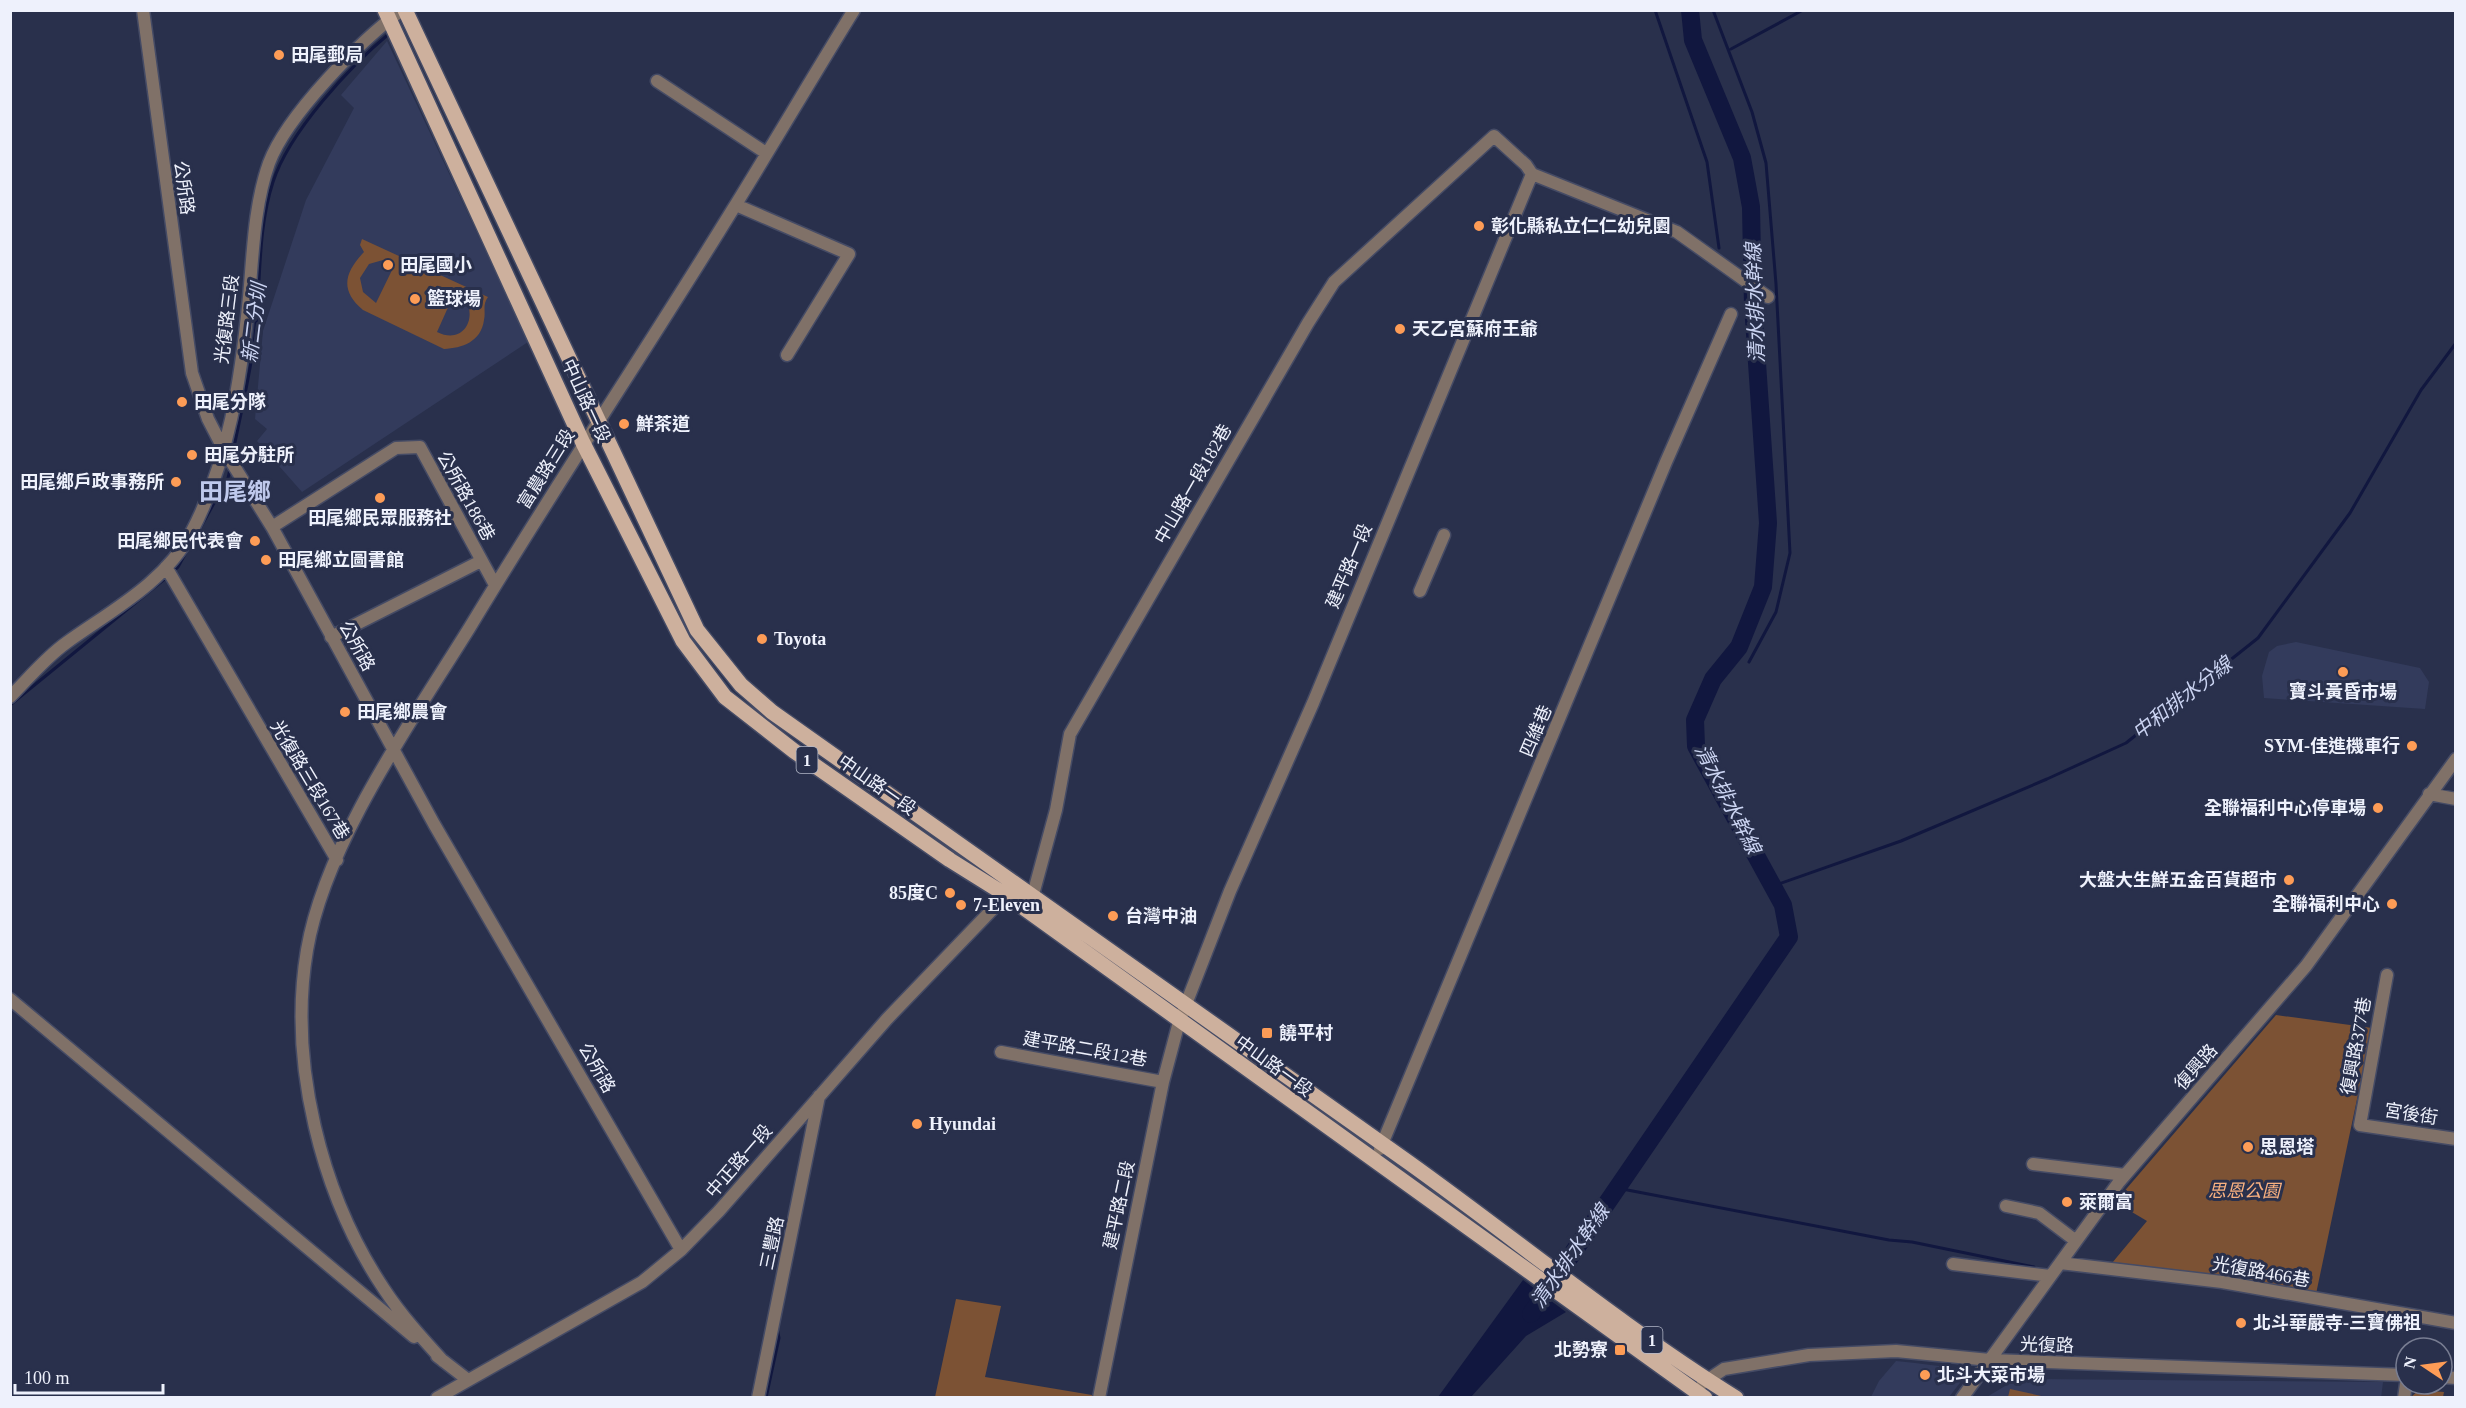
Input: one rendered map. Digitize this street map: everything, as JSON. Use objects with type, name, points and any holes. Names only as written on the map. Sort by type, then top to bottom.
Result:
[{"type":"main road","name":"中山路一段","points":[[396,13],[598,422],[697,630],[741,685],[772,712],[1030,904],[1179,1022],[1699,1394]]},
{"type":"main road","name":"中山路一段","points":[[396,13],[583,443],[683,641],[725,697],[794,751],[950,860],[1011,890]]},
{"type":"main road","name":"中山路一段","points":[[1030,904],[1270,1063],[1707,1380]]},
{"type":"main road","name":"1","points":[[1707,1380],[1736,1398]]},
{"type":"street","name":"公所路","points":[[143,10],[192,373],[208,419],[224,450],[272,527],[434,824],[681,1250]]},
{"type":"street","name":"富農路三段","points":[[337,860],[354,823],[394,751],[583,443],[736,205],[854,10]]},
{"type":"street","name":"光復路三段","points":[[10,697],[58,649],[149,583],[166,567],[194,526],[214,485],[224,450],[243,353],[255,231],[270,161],[306,105],[371,35],[396,13]]},
{"type":"street","points":[[657,81],[766,153]]},
{"type":"street","name":"中山路一段182巷","points":[[1030,904],[1056,810],[1070,734],[1334,282],[1494,136],[1526,165],[1532,174]]},
{"type":"street","points":[[1532,174],[1677,232],[1768,297]]},
{"type":"street","name":"建平路一段","points":[[1179,1022],[1230,891],[1312,703],[1532,174]]},
{"type":"street","points":[[736,205],[783,223],[849,254],[787,355]]},
{"type":"street","name":"四維巷","points":[[1374,1161],[1666,462],[1731,314]]},
{"type":"street","name":"公所路186巷","points":[[272,527],[396,448],[420,447],[495,585]]},
{"type":"street","points":[[1420,591],[1444,535]]},
{"type":"street","points":[[331,637],[481,561]]},
{"type":"street","name":"光復路三段167巷","points":[[166,567],[337,860],[320,896],[307,950],[301,1017],[308,1094],[325,1166],[357,1241],[384,1288],[443,1361]]},
{"type":"street","name":"復興路","points":[[1962,1398],[2125,1175],[2306,966],[2428,794],[2456,759]]},
{"type":"street","points":[[2428,794],[2456,799]]},
{"type":"street","name":"中正路一段","points":[[437,1398],[642,1282],[681,1250],[719,1211],[887,1019],[1011,890]]},
{"type":"street","name":"復興路377巷","points":[[2360,1125],[2387,975]]},
{"type":"street","points":[[10,999],[468,1380]]},
{"type":"street","name":"建平路二段","points":[[1099,1398],[1163,1082],[1179,1022]]},
{"type":"street","name":"建平路二段12巷","points":[[1001,1052],[1163,1082]]},
{"type":"street","name":"三豐路","points":[[758,1398],[819,1095]]},
{"type":"street","name":"宮後街","points":[[2360,1125],[2456,1139]]},
{"type":"street","points":[[2033,1164],[2125,1175]]},
{"type":"street","points":[[2006,1206],[2039,1213],[2076,1241]]},
{"type":"street","name":"光復路466巷","points":[[2060,1263],[2222,1282],[2456,1323]]},
{"type":"street","points":[[1953,1264],[2050,1276]]},
{"type":"street","points":[[371,1301],[381,1297],[384,1288]]},
{"type":"street","name":"光復路","points":[[1699,1394],[1707,1380],[1724,1369],[1817,1354],[1896,1351],[1990,1360],[2394,1375]]},
{"type":"shaded area","name":"田尾國小","points":[[387,41],[528,342],[302,492],[257,441],[267,429],[255,419],[263,331],[306,200],[354,108],[341,95]]},
{"type":"shaded area","name":"寶斗黃昏市場","points":[[2296,642],[2420,668],[2429,682],[2425,709],[2264,698],[2262,676],[2269,652],[2277,646]]},
{"type":"shaded area","points":[[1523,1280],[1566,1312],[1526,1336],[1471,1397],[1438,1397]]},
{"type":"shaded area","name":"北斗大菜市場","points":[[1896,1361],[1970,1370],[1949,1397],[1871,1397],[1879,1381]]},
{"type":"shaded area","points":[[2017,1379],[2383,1382],[2381,1398],[1985,1398]]},
{"type":"green space","points":[[362,239],[488,297],[479,334],[464,345],[444,349],[363,310],[350,295],[347,281],[352,267],[364,252],[360,245]],"holes":[[[383,260],[395,264],[376,303],[363,292],[360,278],[369,264]],[[454,294],[465,298],[470,314],[465,328],[460,333],[446,335],[437,332]]]},
{"type":"green space","name":"思恩公園","points":[[2276,1015],[2372,1028],[2316,1294],[2112,1263],[2147,1221],[2115,1202]]},
{"type":"green space","points":[[956,1299],[1001,1306],[985,1377],[1092,1395],[1092,1397],[935,1397]]},
{"type":"green space","points":[[2010,1389],[2046,1397],[2008,1397]]},
{"type":"green space","points":[[2412,1396],[2443,1396],[2443,1397]]},
{"type":"waterway","points":[[1655,10],[1707,162],[1719,248]]},
{"type":"waterway","name":"清水排水幹線","points":[[1531,1314],[1789,937],[1783,905],[1696,746],[1695,720],[1713,679],[1739,647],[1763,587],[1768,523],[1753,305],[1751,207],[1742,158],[1693,40],[1690,10]]},
{"type":"waterway","points":[[1713,10],[1752,112],[1766,163],[1776,284],[1790,553],[1776,612],[1749,662]]},
{"type":"waterway","points":[[1731,49],[1803,10]]},
{"type":"waterway","name":"新二分圳","points":[[232,457],[253,351],[264,220],[273,182],[292,142],[323,101],[340,81],[391,32]]},
{"type":"waterway","name":"中和排水分線","points":[[1773,886],[1901,841],[2126,743],[2258,638],[2350,513],[2421,390],[2456,343]]},
{"type":"waterway","name":"新二分圳","points":[[198,532],[228,478],[230,469]]},
{"type":"waterway","name":"新二分圳","points":[[172,572],[178,567],[191,543]]},
{"type":"waterway","name":"新二分圳","points":[[10,705],[167,577]]},
{"type":"waterway","points":[[1617,1188],[1889,1240],[1912,1242],[2034,1267]]},
{"type":"waterway","points":[[766,1398],[779,1338],[777,1328]]},
{"type":"place","name":"田尾郵局","points":[[279,55]]},
{"type":"place","name":"彰化縣私立仁仁幼兒園","points":[[1479,226]]},
{"type":"place","name":"田尾國小","points":[[388,265]]},
{"type":"place","name":"籃球場","points":[[415,299]]},
{"type":"place","name":"天乙宮蘇府王爺","points":[[1400,329]]},
{"type":"place","name":"田尾分隊","points":[[182,402]]},
{"type":"place","name":"鮮茶道","points":[[624,424]]},
{"type":"place","name":"田尾分駐所","points":[[192,455]]},
{"type":"place","name":"田尾鄉戶政事務所","points":[[176,482]]},
{"type":"place","name":"田尾鄉民眾服務社","points":[[380,498]]},
{"type":"place","name":"田尾鄉民代表會","points":[[255,541]]},
{"type":"place","name":"田尾鄉立圖書館","points":[[266,560]]},
{"type":"place","name":"Toyota","points":[[762,639]]},
{"type":"place","name":"寶斗黃昏市場","points":[[2343,672]]},
{"type":"place","name":"田尾鄉農會","points":[[345,712]]},
{"type":"place","name":"SYM-佳進機車行","points":[[2412,746]]},
{"type":"place","name":"全聯福利中心停車場","points":[[2378,808]]},
{"type":"place","name":"大盤大生鮮五金百貨超市","points":[[2289,880]]},
{"type":"place","name":"85度C","points":[[950,893]]},
{"type":"place","name":"全聯福利中心","points":[[2392,904]]},
{"type":"place","name":"7-Eleven","points":[[961,905]]},
{"type":"place","name":"台灣中油","points":[[1113,916]]},
{"type":"place","name":"饒平村","points":[[1267,1033]]},
{"type":"place","name":"Hyundai","points":[[917,1124]]},
{"type":"place","name":"思恩塔","points":[[2248,1147]]},
{"type":"place","name":"萊爾富","points":[[2067,1202]]},
{"type":"place","name":"北斗華嚴寺-三寶佛祖","points":[[2241,1323]]},
{"type":"place","name":"北勢寮","points":[[1620,1350]]},
{"type":"place","name":"北斗大菜市場","points":[[1925,1375]]},
{"type":"district","name":"田尾鄉","points":[[235,492]]}]
